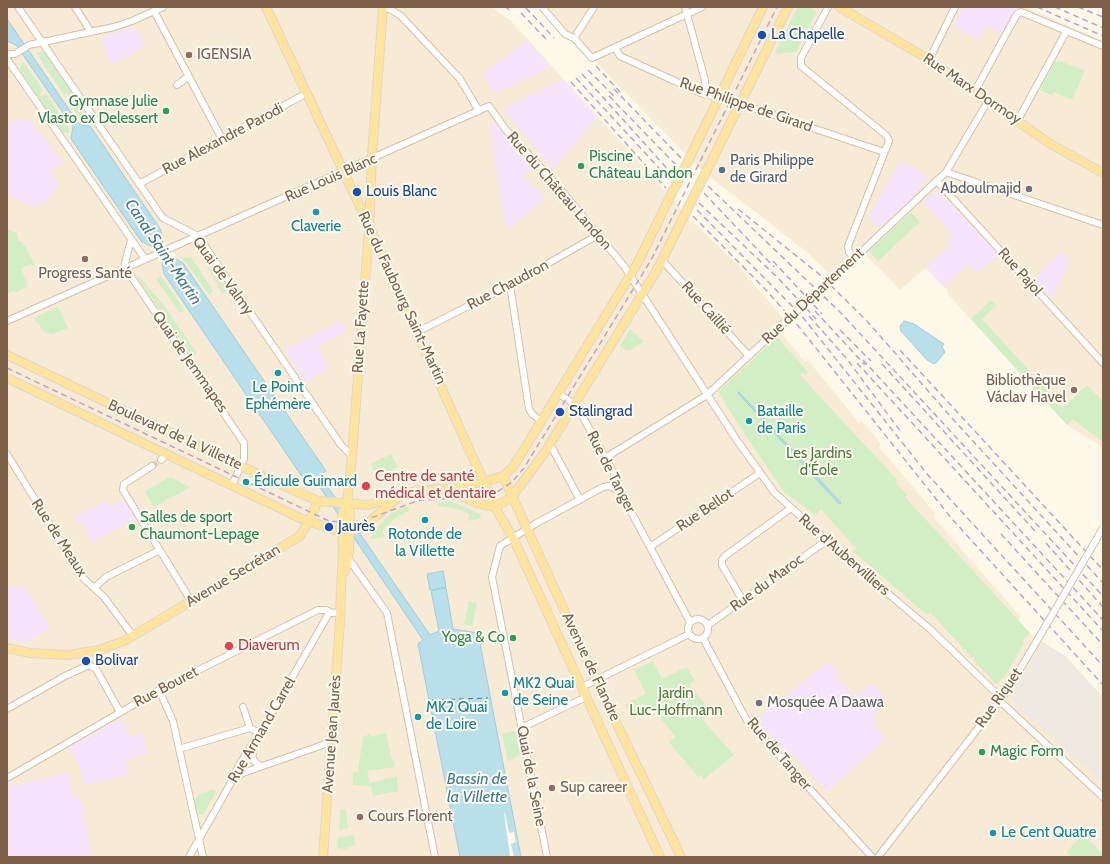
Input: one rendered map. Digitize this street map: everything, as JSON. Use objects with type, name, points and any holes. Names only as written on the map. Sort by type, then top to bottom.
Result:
[{"type":"main road","name":"Rue du Faubourg Saint-Martin","points":[[266,7],[344,172],[484,482]]},
{"type":"main road","points":[[484,482],[503,476],[512,468],[630,275],[690,157],[763,7]]},
{"type":"main road","points":[[446,489],[477,503],[495,507],[512,497],[550,444],[662,260],[788,7]]},
{"type":"main road","name":"Rue Marx Dormoy","points":[[839,7],[931,57],[988,101],[1018,120],[1049,143],[1103,173]]},
{"type":"main road","name":"Rue La Fayette","points":[[346,531],[350,511],[347,504],[370,229],[372,160],[383,8]]},
{"type":"main road","name":"Boulevard de la Villette","points":[[7,355],[318,501],[368,505],[418,490],[446,489],[484,482]]},
{"type":"main road","name":"Boulevard de la Villette","points":[[7,378],[163,457],[232,485],[309,521],[346,531]]},
{"type":"main road","name":"Avenue de Flandre","points":[[503,476],[596,680],[681,857]]},
{"type":"main road","name":"Avenue de Flandre","points":[[484,482],[495,507],[513,538],[660,857]]},
{"type":"main road","points":[[346,531],[368,525],[402,494]]},
{"type":"main road","name":"Avenue Secrétan","points":[[7,648],[34,653],[81,654],[109,647],[133,636],[295,540],[300,536],[309,521],[318,501]]},
{"type":"main road","name":"Avenue Jean Jaurès","points":[[340,612],[348,558],[346,531]]},
{"type":"main road","name":"Avenue Jean Jaurès","points":[[323,857],[340,612],[343,546],[346,531]]},
{"type":"street","name":"Quai de Valmy","points":[[18,7],[163,218],[198,236],[341,445],[352,456]]},
{"type":"street","points":[[75,7],[91,32]]},
{"type":"street","points":[[7,54],[15,54],[29,45],[91,32],[132,21],[155,14],[163,7]]},
{"type":"street","points":[[542,7],[565,34],[574,38],[592,58],[702,7]]},
{"type":"street","points":[[574,38],[594,7]]},
{"type":"street","points":[[685,7],[705,80],[705,94]]},
{"type":"street","points":[[828,7],[800,62],[803,68],[888,136],[889,140],[848,246],[849,252],[854,258]]},
{"type":"street","points":[[931,57],[955,7]]},
{"type":"street","points":[[383,8],[390,9],[401,16],[460,79],[479,111]]},
{"type":"street","points":[[975,91],[1017,14],[1023,12],[1066,32],[1103,46]]},
{"type":"street","points":[[155,14],[222,139]]},
{"type":"street","points":[[1018,120],[1066,32]]},
{"type":"street","name":"Rue Philippe de Girard","points":[[615,47],[620,56],[705,94],[718,99],[740,104],[884,152]]},
{"type":"street","points":[[7,59],[145,259],[126,269],[7,321]]},
{"type":"street","points":[[177,85],[188,77]]},
{"type":"street","name":"Rue Alexandre Parodi","points":[[139,184],[307,93]]},
{"type":"street","name":"Rue du Département","points":[[605,458],[707,395],[839,273],[946,172],[988,101]]},
{"type":"street","name":"Rue Louis Blanc","points":[[145,259],[372,160],[489,106]]},
{"type":"street","name":"Rue du Château Landon","points":[[489,106],[506,130],[598,235],[630,275]]},
{"type":"street","points":[[946,172],[1103,225]]},
{"type":"street","name":"Rue Pajol","points":[[937,181],[1103,363]]},
{"type":"street","name":"Rue Chaudron","points":[[417,332],[510,285],[598,235]]},
{"type":"street","points":[[126,269],[125,263],[131,240]]},
{"type":"street","name":"Rue Caillié","points":[[662,260],[749,356]]},
{"type":"street","name":"Quai de Jemmapes","points":[[126,269],[244,443],[245,451],[241,466],[232,485]]},
{"type":"street","name":"Rue d'Aubervilliers","points":[[630,275],[707,395],[774,492],[826,540],[930,629],[995,692],[1000,700],[1103,797]]},
{"type":"street","points":[[510,285],[529,409],[532,414],[541,421]]},
{"type":"street","name":"Rue de Tanger","points":[[558,393],[574,404],[616,477],[620,491],[690,622]]},
{"type":"street","points":[[550,444],[580,500]]},
{"type":"street","name":"Rue de Meaux","points":[[7,454],[83,578],[104,597],[133,636]]},
{"type":"street","points":[[152,466],[123,486],[123,490],[191,601]]},
{"type":"street","name":"Rue Bellot","points":[[650,547],[760,473]]},
{"type":"street","name":"Quai de la Seine","points":[[547,857],[492,577],[498,548],[513,538],[606,486],[620,491]]},
{"type":"street","points":[[743,601],[722,565],[722,560],[725,556],[791,508]]},
{"type":"street","name":"Rue Riquet","points":[[878,857],[1000,700],[1038,639],[1103,528]]},
{"type":"street","name":"Rue du Maroc","points":[[708,624],[743,601],[826,540]]},
{"type":"street","points":[[94,588],[106,577],[160,550]]},
{"type":"street","points":[[348,558],[387,613],[435,857]]},
{"type":"street","name":"Rue Bouret","points":[[7,778],[159,690],[318,610],[326,610],[329,613]]},
{"type":"street","points":[[329,613],[340,612]]},
{"type":"street","name":"Rue Armand Carrel","points":[[188,857],[233,779],[237,769],[252,744],[259,736],[329,613]]},
{"type":"street","points":[[700,618],[708,624],[708,633],[703,638],[693,638],[690,634],[688,626],[690,622],[700,618]]},
{"type":"street","points":[[582,687],[690,634]]},
{"type":"street","name":"Rue de Tanger","points":[[703,638],[746,719],[872,857]]},
{"type":"street","points":[[7,709],[84,666],[91,665],[96,669],[120,712]]},
{"type":"street","points":[[159,690],[173,721],[203,857]]},
{"type":"street","points":[[521,728],[586,697]]},
{"type":"street","points":[[243,707],[250,728],[259,736],[252,757],[254,762],[261,766]]},
{"type":"street","points":[[178,749],[250,728]]},
{"type":"street","points":[[233,779],[242,773],[331,742]]},
{"type":"shaded area","points":[[7,7],[491,7],[511,21],[691,220],[737,264],[782,317],[788,326],[781,333],[805,362],[808,360],[859,423],[862,421],[881,444],[879,447],[936,514],[933,517],[1021,617],[1018,620],[1031,635],[1065,656],[1103,697],[1103,857],[7,857]]},
{"type":"shaded area","points":[[542,7],[1012,7],[1016,9],[1018,7],[1026,7],[1103,41],[1103,447],[1067,425],[926,268],[900,290],[866,255],[844,275],[834,270],[829,274],[807,252],[701,170]]},
{"type":"shaded area","points":[[963,7],[1012,7],[1016,10],[1003,35],[986,26],[978,40],[954,26]]},
{"type":"shaded area","points":[[135,27],[145,47],[110,64],[101,37]]},
{"type":"shaded area","points":[[526,40],[549,65],[547,69],[496,93],[492,91],[483,75]]},
{"type":"shaded area","points":[[563,80],[597,117],[553,170],[505,111],[506,107]]},
{"type":"shaded area","points":[[18,119],[32,121],[38,133],[43,135],[63,163],[50,171],[59,184],[48,200],[32,207],[7,194],[7,123]]},
{"type":"shaded area","points":[[494,123],[535,169],[533,171],[531,169],[523,178],[526,180],[530,179],[532,183],[529,186],[531,188],[535,185],[545,198],[507,231],[489,126]]},
{"type":"shaded area","points":[[900,162],[916,168],[926,177],[920,190],[880,228],[868,216]]},
{"type":"shaded area","points":[[933,193],[941,193],[998,255],[977,273],[969,264],[943,287],[926,267],[951,244],[948,240],[953,235],[923,202]]},
{"type":"shaded area","points":[[1061,252],[1070,262],[1051,299],[1035,281],[1042,270]]},
{"type":"shaded area","points":[[340,321],[346,332],[317,347],[329,368],[306,382],[284,350]]},
{"type":"shaded area","points":[[123,499],[135,518],[92,543],[82,522],[78,524],[74,517],[102,503],[107,502],[110,506]]},
{"type":"shaded area","points":[[16,586],[26,588],[50,628],[26,643],[7,638],[7,587]]},
{"type":"shaded area","points":[[1043,642],[1065,656],[1103,697],[1103,783],[1013,703],[1012,693]]},
{"type":"shaded area","points":[[829,661],[838,672],[836,674],[854,697],[873,683],[886,697],[877,705],[880,709],[873,715],[877,720],[872,723],[886,738],[827,792],[788,750],[786,751],[756,719]]},
{"type":"shaded area","points":[[121,718],[131,738],[142,732],[148,753],[125,760],[129,774],[84,785],[81,769],[69,748]]},
{"type":"shaded area","points":[[69,772],[72,795],[75,795],[82,802],[92,857],[7,857],[7,784],[12,781],[15,786]]},
{"type":"green space","points":[[798,7],[808,7],[816,11],[816,13],[796,52],[777,54],[775,52]]},
{"type":"green space","points":[[41,51],[44,52],[89,117],[87,122],[81,120],[67,99],[69,97],[67,93],[64,95],[36,53]]},
{"type":"green space","points":[[1056,60],[1085,70],[1072,100],[1054,92],[1052,95],[1040,90]]},
{"type":"green space","points":[[23,62],[43,90],[40,94],[41,96],[46,94],[69,128],[69,133],[65,132],[64,134],[19,68]]},
{"type":"green space","points":[[911,212],[920,222],[878,261],[869,251]]},
{"type":"green space","points":[[7,229],[17,233],[19,241],[24,243],[22,245],[25,246],[38,272],[32,264],[21,269],[28,286],[15,293],[14,290],[7,294]]},
{"type":"green space","points":[[180,257],[192,258],[213,291],[209,295],[186,262]]},
{"type":"green space","points":[[205,257],[228,290],[222,294],[203,258]]},
{"type":"green space","points":[[138,275],[166,308],[197,354],[192,357],[137,276]]},
{"type":"green space","points":[[161,276],[184,310],[180,313],[156,279]]},
{"type":"green space","points":[[991,300],[996,305],[982,319],[1056,400],[1055,402],[1059,406],[1060,405],[1063,408],[1087,385],[1103,401],[1103,442],[1073,419],[1067,425],[971,319]]},
{"type":"green space","points":[[58,307],[68,328],[52,334],[45,333],[34,318]]},
{"type":"green space","points":[[630,329],[644,342],[628,351],[620,346]]},
{"type":"green space","name":"Les Jardins d'Éole","points":[[777,337],[808,372],[805,375],[803,372],[800,375],[897,480],[895,482],[907,495],[905,497],[1030,633],[1022,641],[1024,643],[1003,679],[1002,678],[996,684],[930,612],[927,615],[853,551],[856,548],[821,509],[815,515],[785,493],[718,392]]},
{"type":"green space","points":[[391,454],[398,467],[378,478],[371,464]]},
{"type":"green space","points":[[170,477],[190,487],[154,507],[145,491]]},
{"type":"green space","points":[[437,502],[451,502],[465,507],[480,514],[481,518],[468,521],[469,514],[458,509],[438,506]]},
{"type":"green space","points":[[408,506],[409,511],[395,518],[382,531],[385,537],[370,539],[376,529],[390,514]]},
{"type":"green space","points":[[469,601],[477,603],[472,626],[464,624]]},
{"type":"green space","name":"Jardin Luc-Hoffmann","points":[[653,661],[662,679],[687,667],[695,681],[689,685],[710,710],[702,719],[734,755],[704,779],[701,775],[698,777],[669,742],[676,737],[650,705],[630,714],[625,704],[646,694],[634,670]]},
{"type":"green space","points":[[517,730],[521,755],[508,761],[502,734]]},
{"type":"green space","points":[[386,733],[395,767],[367,771],[370,783],[397,776],[398,791],[373,796],[371,786],[353,785],[353,772],[358,772],[363,737],[370,734],[371,737]]},
{"type":"green space","points":[[214,789],[216,792],[203,815],[198,814],[195,800],[198,795]]},
{"type":"green space","points":[[346,809],[348,828],[339,830],[340,810]]},
{"type":"green space","points":[[1082,834],[1103,854],[1103,857],[1072,857],[1067,852]]},
{"type":"green space","points":[[354,835],[355,846],[348,846],[347,849],[337,848],[338,838]]},
{"type":"water","points":[[7,19],[79,124],[90,126],[161,230],[163,243],[174,258],[183,263],[326,471],[320,475],[321,477],[430,635],[439,631],[431,591],[446,588],[453,629],[478,633],[521,857],[460,857],[418,644],[423,640],[315,480],[307,484],[164,274],[162,263],[152,247],[141,241],[71,139],[73,127],[16,45],[7,41]]},
{"type":"water","points":[[904,321],[914,324],[944,344],[942,347],[945,352],[937,362],[934,364],[927,360],[901,331],[900,326]]},
{"type":"water","points":[[739,392],[841,503],[839,504],[738,393]]},
{"type":"water","points":[[443,571],[446,587],[430,590],[427,574]]},
{"type":"pier","points":[[165,242],[177,257],[160,263],[150,248]]},
{"type":"pier","points":[[504,813],[509,833],[514,832],[516,842],[511,844],[514,857],[508,857],[510,856]]},
{"type":"ferry route","points":[[432,700],[488,698]]},
{"type":"tunnel","points":[[152,466],[161,460]]},
{"type":"railway","points":[[506,7],[509,10]]},
{"type":"railway","points":[[7,368],[329,521],[351,523],[368,519],[420,500],[476,498],[497,492],[512,482],[524,468],[651,260],[777,7]]},
{"type":"railway","points":[[1037,7],[1103,36]]},
{"type":"railway","points":[[1055,7],[1103,28]]},
{"type":"railway","points":[[1078,7],[1103,17]]},
{"type":"railway","points":[[1099,7],[1103,8]]},
{"type":"railway","points":[[526,8],[554,38]]},
{"type":"railway","points":[[521,13],[547,40]]},
{"type":"railway","points":[[596,66],[620,92]]},
{"type":"railway","points":[[588,70],[616,98]]},
{"type":"railway","points":[[582,74],[672,174]]},
{"type":"railway","points":[[576,78],[670,180]]},
{"type":"railway","points":[[571,82],[666,188]]},
{"type":"railway","points":[[614,89],[681,158]]},
{"type":"railway","points":[[609,96],[677,166]]},
{"type":"railway","points":[[708,186],[841,313],[1103,596]]},
{"type":"railway","points":[[704,193],[774,267]]},
{"type":"railway","points":[[699,203],[778,278],[816,319]]},
{"type":"railway","points":[[738,209],[819,274],[867,321],[950,416],[1103,583]]},
{"type":"railway","points":[[697,210],[801,315],[928,475],[1103,666]]},
{"type":"railway","points":[[693,216],[765,289],[800,328],[952,519],[1103,685]]},
{"type":"railway","points":[[773,261],[822,314]]},
{"type":"railway","points":[[815,311],[865,365]]},
{"type":"railway","points":[[809,316],[847,359],[901,432]]},
{"type":"railway","points":[[840,330],[871,361]]},
{"type":"railway","points":[[900,350],[1103,570]]},
{"type":"railway","points":[[863,360],[1103,620]]},
{"type":"railway","points":[[857,363],[1103,631]]},
{"type":"railway","points":[[882,364],[1035,531]]},
{"type":"railway","points":[[1001,534],[1103,645]]},
{"type":"railway","points":[[1046,543],[1103,607]]},
{"type":"place","name":"La Chapelle","points":[[762,35]]},
{"type":"place","name":"IGENSIA","points":[[189,55]]},
{"type":"place","name":"Gymnase Julie Vlasto ex Delessert","points":[[166,111]]},
{"type":"place","name":"Piscine Château Landon","points":[[581,166]]},
{"type":"place","name":"Paris Philippe de Girard","points":[[722,170]]},
{"type":"place","name":"Abdoulmajid","points":[[1029,189]]},
{"type":"place","name":"Louis Blanc","points":[[357,192]]},
{"type":"place","name":"Claverie","points":[[316,212]]},
{"type":"place","name":"Progress Santé","points":[[85,259]]},
{"type":"place","name":"Le Point Ephémère","points":[[278,373]]},
{"type":"place","name":"Bibliothèque Václav Havel","points":[[1074,390]]},
{"type":"place","name":"Stalingrad","points":[[560,412]]},
{"type":"place","name":"Bataille de Paris","points":[[749,421]]},
{"type":"place","name":"Édicule Guimard","points":[[246,482]]},
{"type":"place","name":"Centre de santé médical et dentaire","points":[[366,486]]},
{"type":"place","name":"Rotonde de la Villette","points":[[425,520]]},
{"type":"place","name":"Salles de sport Chaumont-Lepage","points":[[132,527]]},
{"type":"place","name":"Jaurès","points":[[329,527]]},
{"type":"place","name":"Yoga & Co","points":[[513,638]]},
{"type":"place","name":"Diaverum","points":[[229,646]]},
{"type":"place","name":"Bolivar","points":[[86,661]]},
{"type":"place","name":"MK2 Quai de Seine","points":[[505,693]]},
{"type":"place","name":"Mosquée A Daawa","points":[[759,703]]},
{"type":"place","name":"MK2 Quai de Loire","points":[[418,717]]},
{"type":"place","name":"Magic Form","points":[[982,752]]},
{"type":"place","name":"Sup career","points":[[552,788]]},
{"type":"place","name":"Cours Florent","points":[[360,817]]},
{"type":"place","name":"Le Cent Quatre","points":[[993,833]]},
{"type":"water label","name":"Canal Saint-Martin","points":[[163,252]]},
{"type":"water label","name":"Bassin de la Villette","points":[[477,788]]}]
